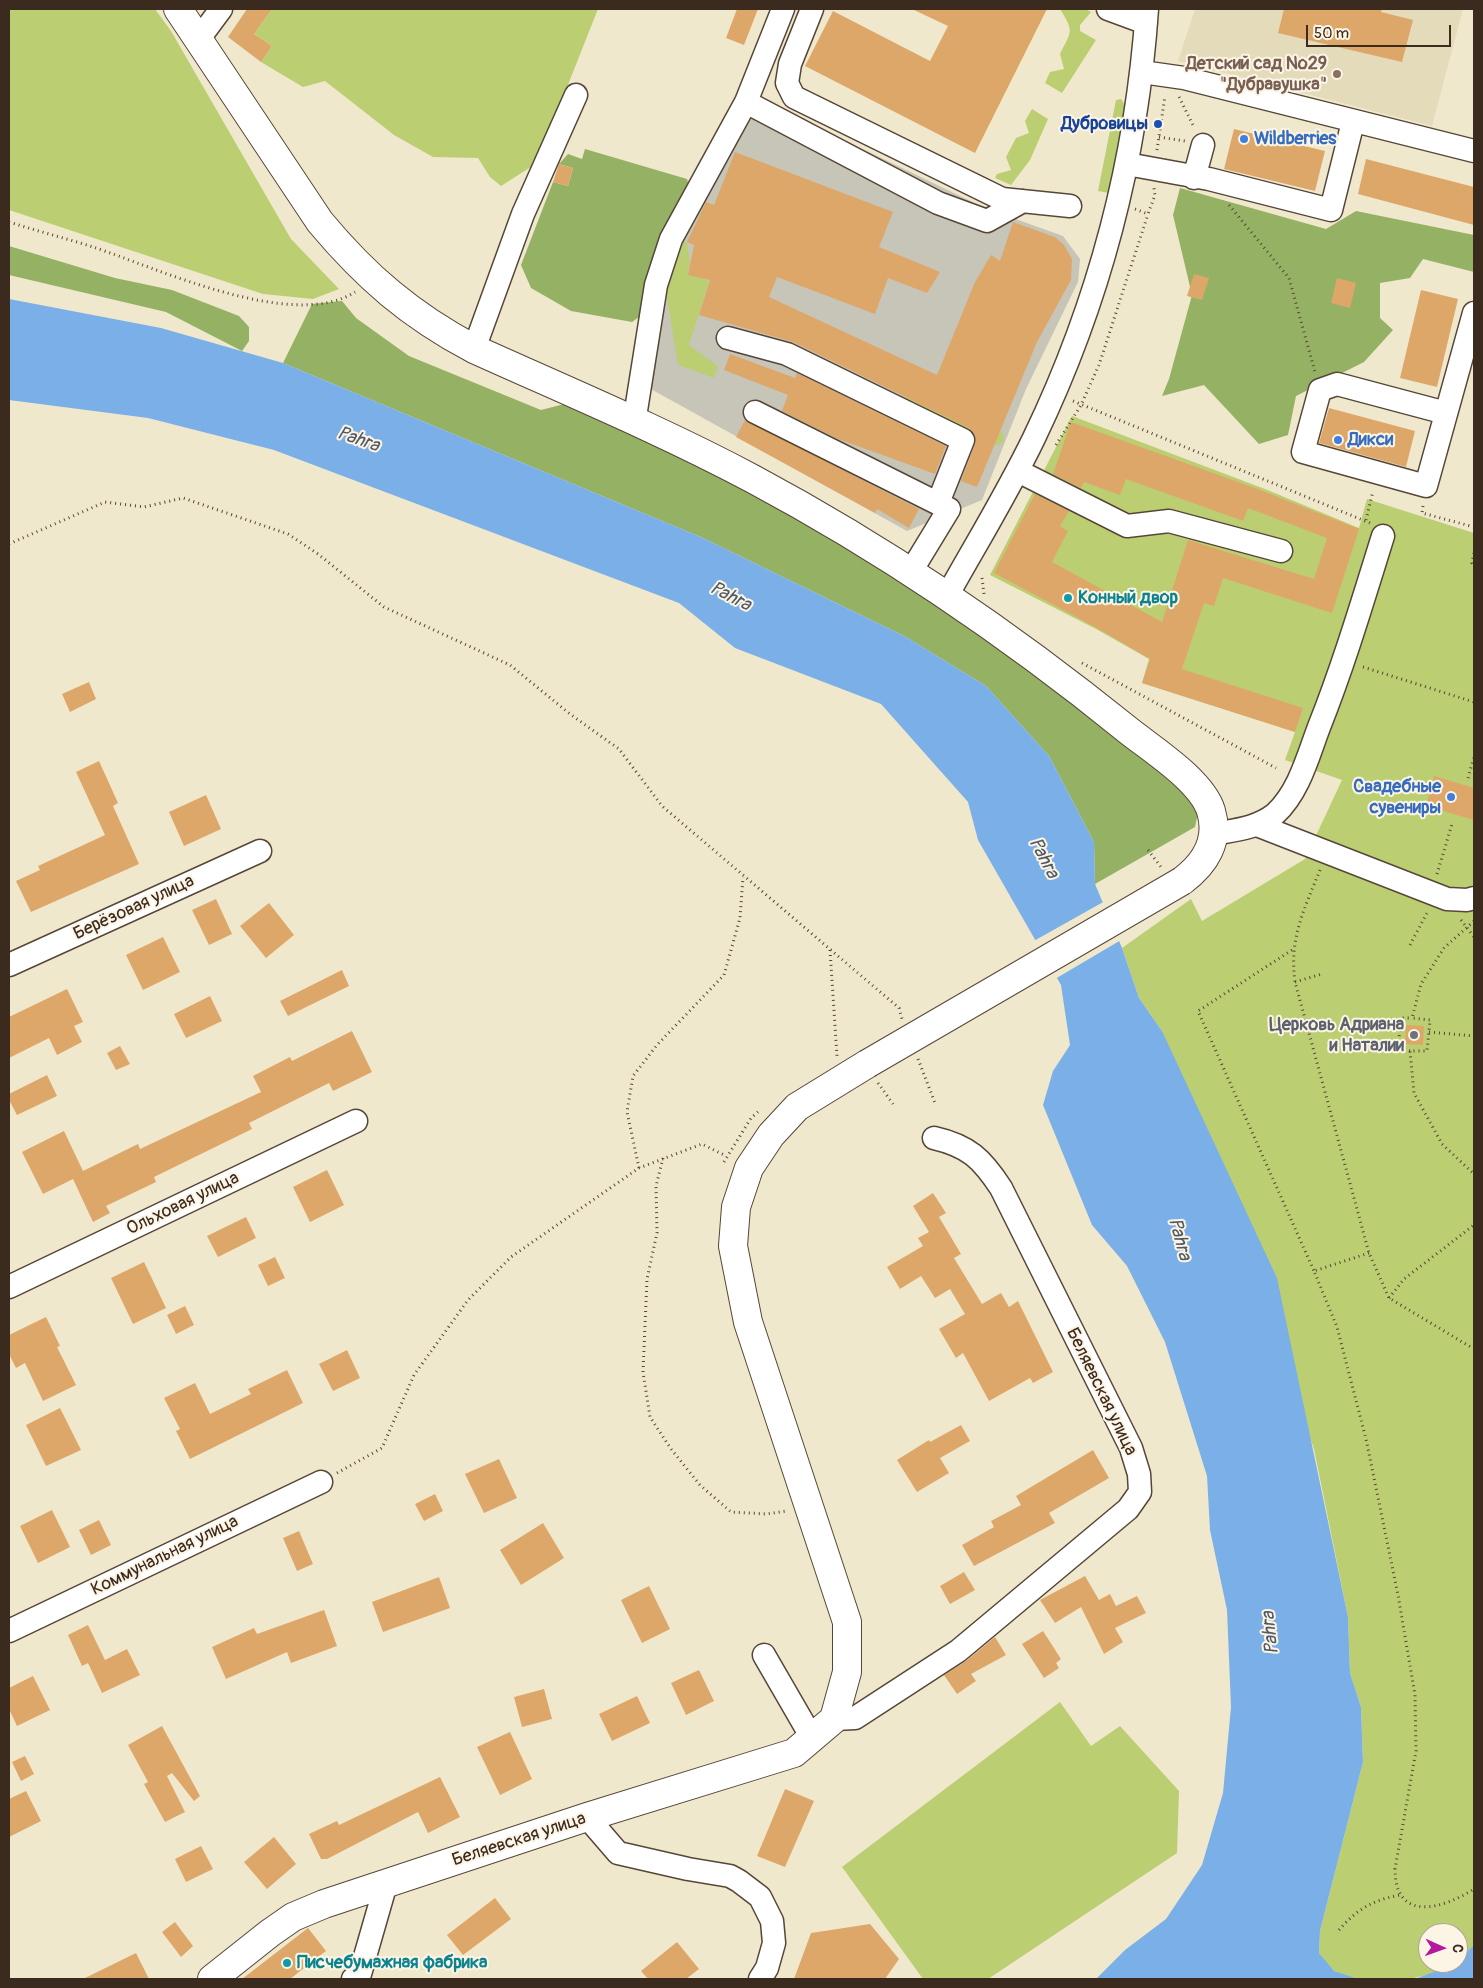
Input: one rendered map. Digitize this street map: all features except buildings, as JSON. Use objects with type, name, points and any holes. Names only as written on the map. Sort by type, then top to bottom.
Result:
[{"type":"main road","points":[[178,9],[320,222],[347,255],[405,307],[436,329],[474,349],[636,412],[753,479],[910,573],[946,596],[1108,714],[1184,776],[1202,794],[1211,810],[1214,834],[1208,856],[871,1072],[797,1107],[771,1135],[749,1168],[736,1207],[733,1246],[748,1322],[847,1622],[847,1672],[834,1719]]},
{"type":"main road","name":"Беляевская улица","points":[[212,1979],[293,1917],[324,1904],[586,1817],[794,1753],[834,1719]]},
{"type":"street","points":[[198,40],[221,9]]},
{"type":"street","points":[[636,412],[656,285],[671,239],[746,102],[784,9]]},
{"type":"street","points":[[812,9],[790,64],[787,83],[794,97],[1013,200],[1070,206]]},
{"type":"street","points":[[946,596],[1018,471],[1054,394],[1079,332],[1097,276],[1127,164],[1142,72],[1146,16],[1111,10]]},
{"type":"street","points":[[1142,72],[1168,74],[1277,94],[1353,122],[1385,122],[1474,151]]},
{"type":"street","points":[[474,349],[523,214],[576,95]]},
{"type":"street","points":[[746,102],[938,202],[987,222],[1013,200]]},
{"type":"street","points":[[1127,164],[1201,179],[1330,210],[1353,122]]},
{"type":"street","points":[[1201,179],[1203,144]]},
{"type":"street","points":[[1446,413],[1337,384],[1320,390],[1303,452],[1426,486],[1474,313]]},
{"type":"street","points":[[728,338],[787,354],[963,440],[938,503]]},
{"type":"street","points":[[626,376],[636,412]]},
{"type":"street","points":[[756,412],[949,509],[910,573]]},
{"type":"street","points":[[1018,471],[1128,526],[1169,520],[1281,551]]},
{"type":"street","points":[[1214,834],[1256,825],[1274,814],[1291,794],[1304,767],[1344,662],[1383,536]]},
{"type":"street","points":[[1256,825],[1447,899],[1467,900],[1474,898]]},
{"type":"street","name":"Берёзовая улица","points":[[9,966],[260,851]]},
{"type":"street","name":"Ольховая улица","points":[[9,1287],[356,1121]]},
{"type":"street","name":"Беляевская улица","points":[[834,1719],[854,1718],[958,1652],[1128,1509],[1140,1492],[1138,1474],[1131,1448],[1001,1188],[979,1158],[951,1142],[934,1138]]},
{"type":"street","name":"Коммунальная улица","points":[[9,1631],[321,1482]]},
{"type":"street","points":[[764,1655],[812,1738]]},
{"type":"street","points":[[586,1817],[618,1853],[688,1869],[730,1876],[760,1897],[772,1921],[774,1943],[768,1968],[760,1979]]},
{"type":"street","points":[[353,1979],[360,1974],[383,1894]]},
{"type":"path","points":[[1168,74],[1203,144]]},
{"type":"path","points":[[1201,179],[1288,278],[1320,390]]},
{"type":"path","points":[[9,222],[91,246],[226,294],[270,304],[312,304],[342,301],[374,281]]},
{"type":"path","points":[[1054,394],[1366,520],[1383,536]]},
{"type":"path","points":[[1366,520],[1378,472]]},
{"type":"path","points":[[1426,486],[1422,513],[1474,527]]},
{"type":"path","points":[[9,544],[105,502],[144,507],[183,498],[288,534],[318,554],[384,606],[510,665],[570,714],[619,749],[662,806],[899,1008],[905,1026]]},
{"type":"path","points":[[973,549],[986,555],[982,577],[986,601]]},
{"type":"path","points":[[1474,553],[1472,563],[1474,567]]},
{"type":"path","points":[[1079,661],[1276,768]]},
{"type":"path","points":[[1344,662],[1474,702]]},
{"type":"path","points":[[1468,778],[1474,757]]},
{"type":"path","points":[[1148,850],[1174,877]]},
{"type":"path","points":[[1327,853],[1297,926],[1293,950],[1295,982],[1369,1252],[1389,1298],[1474,1349]]},
{"type":"path","points":[[639,1168],[627,1112],[633,1076],[657,1045],[724,975],[740,918],[743,877]]},
{"type":"path","points":[[1412,1018],[1421,984],[1444,948],[1474,921]]},
{"type":"path","points":[[830,949],[837,1059]]},
{"type":"path","points":[[1293,950],[1198,1011],[1337,1327],[1366,1439],[1398,1595],[1415,1695],[1416,1751],[1395,1869],[1395,1884],[1400,1895],[1412,1905],[1428,1908],[1452,1902],[1474,1889]]},
{"type":"path","points":[[1295,982],[1322,974]]},
{"type":"path","points":[[1401,1018],[1412,1018],[1430,1020],[1427,1051],[1398,1050],[1401,1018]]},
{"type":"path","points":[[1429,1032],[1474,1036]]},
{"type":"path","points":[[1410,1051],[1414,1094],[1442,1144],[1474,1174]]},
{"type":"path","points":[[915,1052],[935,1103]]},
{"type":"path","points":[[871,1072],[893,1104]]},
{"type":"path","points":[[321,1482],[382,1448],[414,1375],[468,1300],[511,1257],[639,1168],[702,1144],[726,1156]]},
{"type":"path","points":[[663,1158],[656,1186],[657,1233],[647,1279],[643,1372],[650,1417],[671,1449],[700,1485],[731,1512],[766,1514],[795,1510]]},
{"type":"path","points":[[1389,1298],[1404,1279],[1474,1225]]},
{"type":"path","points":[[1314,1271],[1369,1252]]},
{"type":"path","points":[[1339,1930],[1348,1919],[1377,1900],[1400,1895]]},
{"type":"shaded area","name":"Детский сад №29 \"Дубравушка\"","points":[[1195,9],[1463,9],[1432,126],[1178,61]]},
{"type":"shaded area","points":[[759,99],[985,208],[1063,236],[1080,259],[1078,282],[1026,389],[982,500],[907,531],[649,388],[665,286],[680,242]]},
{"type":"green space","points":[[9,9],[155,9],[171,31],[291,239],[339,289],[313,299],[263,294],[9,210]]},
{"type":"green space","points":[[272,9],[598,9],[537,163],[501,186],[490,177],[478,158],[433,157],[394,135],[325,81],[303,87],[261,62],[272,46],[254,34]]},
{"type":"green space","points":[[1060,9],[1085,9],[1091,12],[1080,25],[1080,31],[1096,40],[1062,93],[1045,83],[1050,72],[1064,69],[1060,54],[1070,31],[1068,22]]},
{"type":"green space","points":[[1121,99],[1127,108],[1109,193],[1098,191],[1116,100]]},
{"type":"green space","points":[[1032,109],[1048,119],[1030,160],[1011,185],[995,178],[997,174],[1011,170],[1006,157],[1016,138],[1029,133],[1025,121]]},
{"type":"green space","points":[[585,149],[687,179],[689,185],[642,315],[632,322],[571,311],[531,288],[521,265],[553,182],[568,186],[573,168],[559,164],[568,154],[582,159]]},
{"type":"green space","points":[[1180,188],[1326,229],[1356,211],[1474,235],[1474,272],[1423,259],[1410,278],[1380,283],[1380,318],[1393,330],[1364,362],[1296,396],[1288,435],[1259,444],[1204,385],[1162,396],[1169,379],[1192,295],[1173,215]]},
{"type":"green space","points":[[680,242],[687,242],[690,263],[688,275],[704,278],[709,282],[689,345],[718,366],[714,378],[678,365],[665,286]]},
{"type":"green space","points":[[9,246],[115,278],[172,290],[239,316],[249,327],[249,341],[242,351],[166,312],[9,275]]},
{"type":"green space","points":[[342,301],[356,318],[409,356],[541,410],[584,399],[842,531],[1202,794],[1195,827],[1095,884],[1094,842],[1049,756],[986,686],[906,637],[703,538],[283,363],[312,304]]},
{"type":"green space","points":[[912,383],[1000,431],[1003,434],[1004,440],[999,445],[978,439],[905,399]]},
{"type":"green space","points":[[1072,416],[1265,489],[1359,528],[1367,499],[1474,533],[1474,1945],[1468,1951],[1468,1923],[1418,1923],[1418,1973],[1434,1973],[1429,1975],[1377,1981],[1345,1976],[1334,1971],[1319,1953],[1320,1931],[1363,1762],[1361,1707],[1350,1673],[1348,1617],[1314,1449],[1162,1031],[1139,998],[1122,948],[1191,899],[1202,921],[1305,859],[1342,780],[1285,760],[1295,732],[1142,683],[1149,659],[1096,629],[990,575]]},
{"type":"green space","points":[[1060,1702],[1091,1746],[1120,1726],[1179,1791],[1177,1853],[988,1979],[923,1979],[842,1867]]},
{"type":"water","name":"Pahra","points":[[9,299],[161,328],[283,363],[703,538],[906,637],[986,686],[1049,756],[1094,842],[1095,884],[1122,948],[1139,998],[1162,1031],[1277,1278],[1348,1617],[1350,1673],[1361,1707],[1363,1762],[1320,1931],[1319,1953],[1334,1971],[1358,1979],[1096,1979],[1125,1950],[1166,1919],[1202,1865],[1223,1793],[1231,1707],[1227,1610],[1210,1530],[1207,1476],[1165,1342],[1127,1266],[1092,1225],[1043,1105],[1053,1071],[1070,1045],[1061,985],[978,840],[968,802],[881,704],[735,648],[679,603],[274,450],[148,418],[9,400]]},
{"type":"water","points":[[1474,1945],[1474,1979],[1415,1979],[1431,1973],[1468,1973],[1468,1951]]},
{"type":"pier","points":[[1105,901],[1121,940],[1055,979],[1032,942]]},
{"type":"place","name":"Детский сад №29 \"Дубравушка\"","points":[[1337,74]]},
{"type":"place","name":"Дубровицы","points":[[1158,124]]},
{"type":"place","name":"Wildberries","points":[[1244,139]]},
{"type":"place","name":"Дикси","points":[[1338,440]]},
{"type":"place","name":"Конный двор","points":[[1068,598]]},
{"type":"place","name":"Свадебные сувениры","points":[[1451,797]]},
{"type":"place","name":"Церковь Адриана и Наталии","points":[[1414,1035]]},
{"type":"place","name":"Писчебумажная фабрика","points":[[287,1963]]}]
